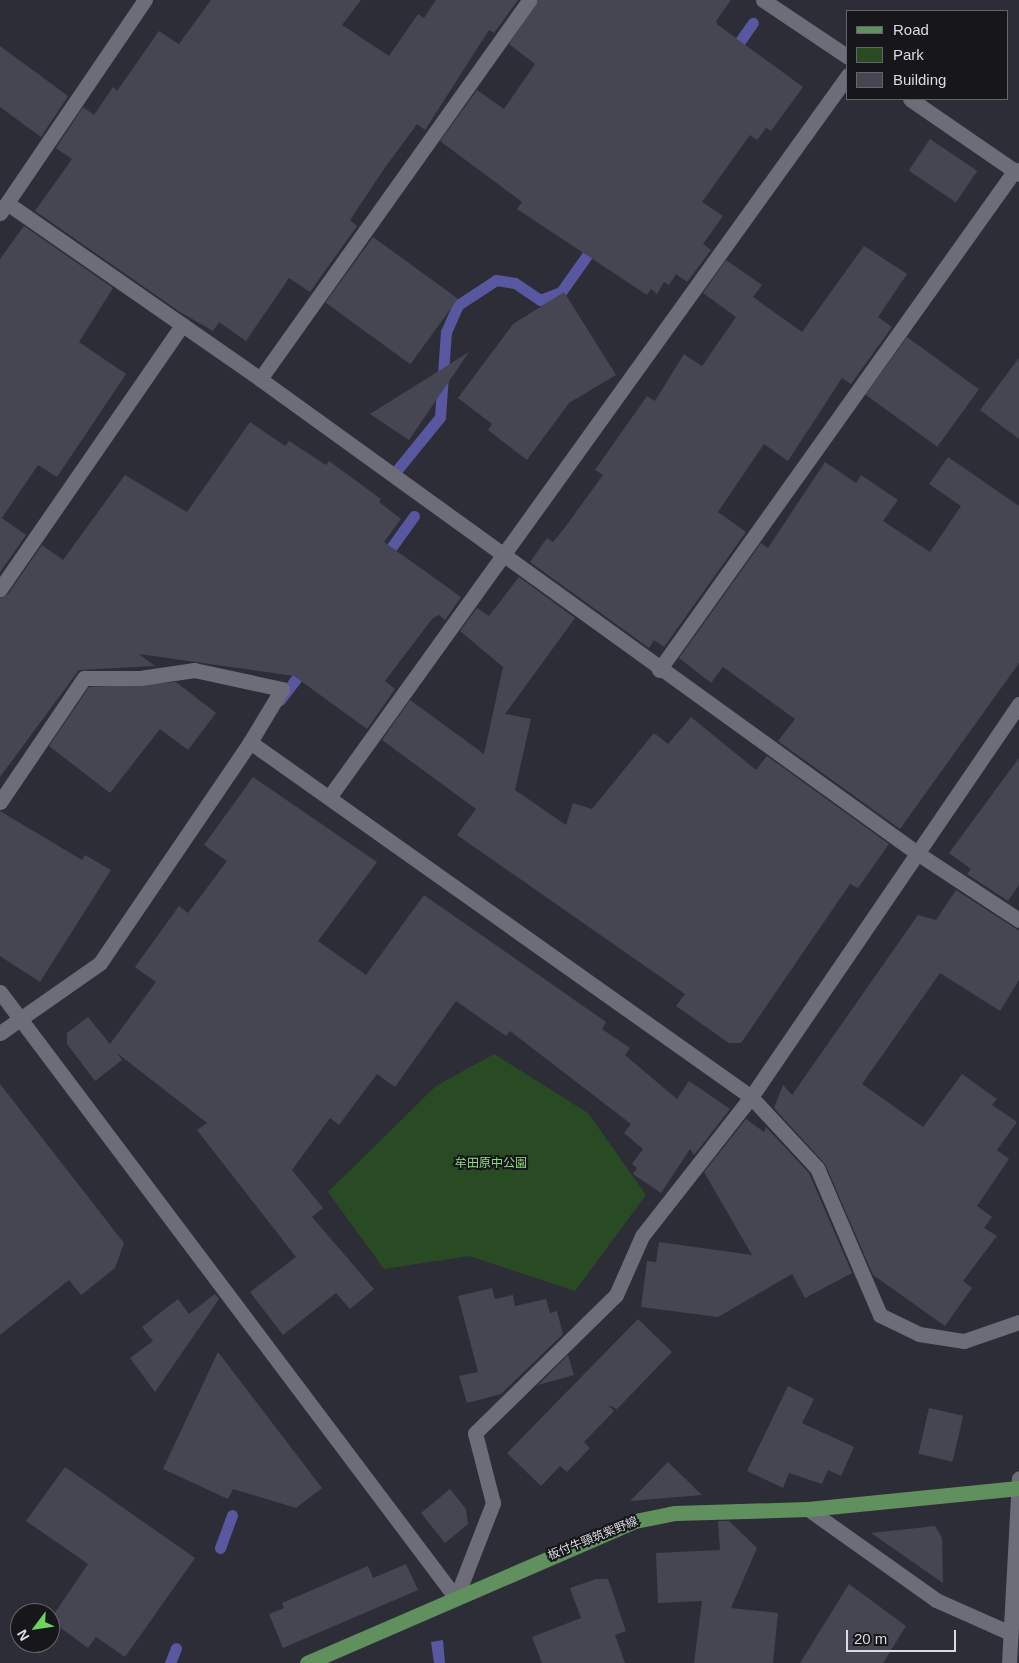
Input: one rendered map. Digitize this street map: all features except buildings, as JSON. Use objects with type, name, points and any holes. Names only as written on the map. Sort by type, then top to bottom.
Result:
[{"type":"main road","name":"板付牛頸筑紫野線","points":[[307,1663],[636,1521],[676,1513],[808,1509],[1018,1485]]},
{"type":"street","points":[[145,0],[3,208],[182,325],[260,379],[658,670],[917,854],[1019,920]]},
{"type":"street","points":[[260,379],[529,0]]},
{"type":"street","points":[[763,0],[846,56]]},
{"type":"street","points":[[330,796],[501,555],[846,78]]},
{"type":"street","points":[[658,670],[1017,172],[911,100]]},
{"type":"street","points":[[0,589],[182,325]]},
{"type":"street","points":[[0,802],[84,678],[140,678],[194,670],[282,689],[250,742],[100,963],[20,1017],[0,1033]]},
{"type":"street","points":[[456,1598],[493,1503],[475,1433],[616,1295],[642,1236],[751,1097],[1019,704]]},
{"type":"street","points":[[250,742],[330,796],[751,1097],[817,1168],[880,1315],[919,1334],[964,1341],[1019,1322]]},
{"type":"street","points":[[0,992],[456,1598]]},
{"type":"street","points":[[1009,1663],[1018,1485]]},
{"type":"street","points":[[808,1509],[936,1600],[1010,1633]]},
{"type":"green space","name":"牟田原中公園","points":[[494,1054],[588,1113],[646,1195],[575,1291],[469,1256],[384,1269],[328,1192],[436,1086]]},
{"type":"shaded area","points":[[443,1640],[445,1663],[434,1663],[431,1642]]},
{"type":"waterway","points":[[731,54],[753,23]]},
{"type":"waterway","points":[[397,470],[440,417],[446,332],[458,305],[496,280],[515,283],[540,300],[561,292],[595,244]]},
{"type":"waterway","points":[[383,559],[414,516]]},
{"type":"waterway","points":[[280,700],[305,667]]},
{"type":"waterway","points":[[220,1548],[232,1515]]},
{"type":"waterway","points":[[170,1663],[176,1648]]}]
